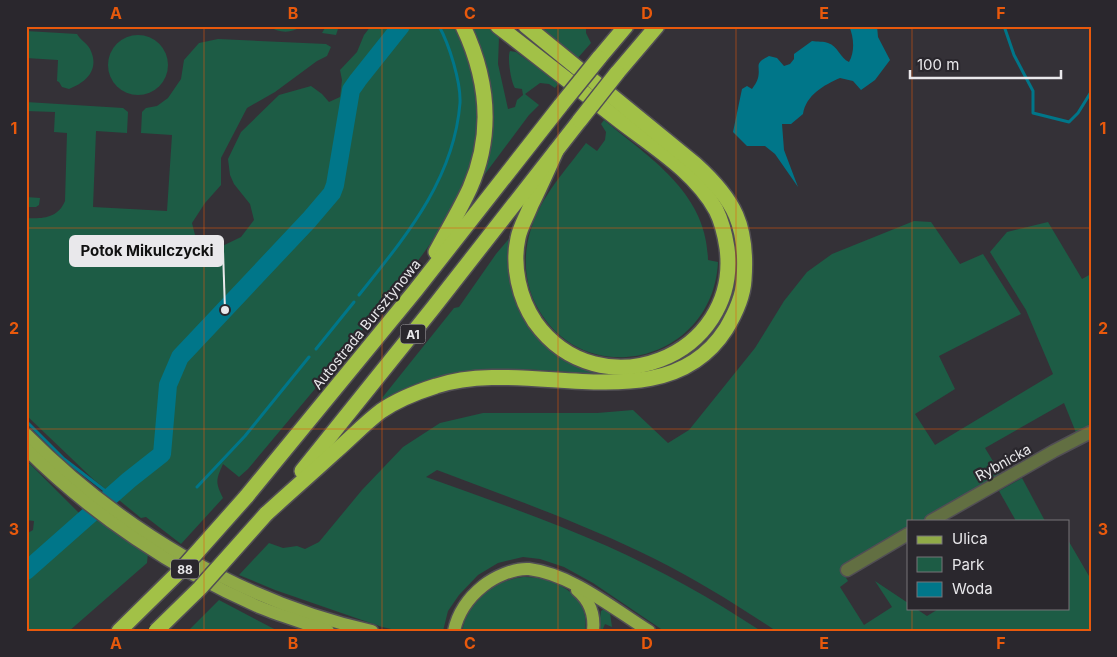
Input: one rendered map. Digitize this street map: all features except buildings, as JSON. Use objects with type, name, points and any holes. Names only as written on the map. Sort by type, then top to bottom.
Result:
[{"type":"highway","points":[[414,291],[470,188],[480,160],[484,134],[485,104],[482,76],[474,49],[463,26]]},
{"type":"highway","points":[[498,26],[686,174],[703,191],[716,211],[725,235],[729,262],[726,283],[719,306],[706,327],[673,354],[648,364],[619,368],[593,363],[568,354],[545,335],[528,311],[518,285],[516,256],[518,238],[556,151]]},
{"type":"highway","points":[[266,514],[382,411],[411,395],[438,385],[464,379],[500,376],[620,382],[665,376],[684,368],[702,355],[720,338],[736,314],[744,287],[746,261],[743,234],[728,199],[714,181],[696,164],[526,26]]},
{"type":"highway","name":"Autostrada Bursztynowa","points":[[119,631],[182,569],[246,497],[626,26]]},
{"type":"highway","name":"A1","points":[[156,631],[200,588],[266,514],[370,387],[656,26]]},
{"type":"main road","name":"88","points":[[26,434],[79,490]]},
{"type":"main road","name":"88","points":[[26,449],[118,520],[143,543],[198,577],[260,607],[328,631]]},
{"type":"main road","name":"88","points":[[118,520],[147,533],[203,566],[262,595],[342,624],[372,631]]},
{"type":"main road","points":[[454,628],[462,608],[472,594],[487,583],[506,574],[527,569],[545,573],[592,594],[648,631]]},
{"type":"main road","points":[[563,580],[583,596],[591,608],[594,619],[593,631]]},
{"type":"main road","points":[[260,607],[308,631]]},
{"type":"street","name":"Rybnicka","points":[[933,520],[1091,432]]},
{"type":"street","points":[[847,570],[907,535]]},
{"type":"green space","points":[[268,26],[302,26],[285,32]]},
{"type":"green space","points":[[326,26],[339,26],[336,35],[322,33]]},
{"type":"green space","points":[[371,26],[456,26],[472,72],[478,104],[478,136],[476,151],[469,174],[447,218],[419,260],[327,375],[248,469],[239,477],[223,464],[217,481],[223,498],[181,544],[146,517],[141,518],[93,479],[26,415],[26,218],[38,218],[54,214],[62,207],[65,201],[67,133],[54,132],[55,112],[26,111],[26,102],[123,108],[128,112],[127,133],[96,131],[93,207],[167,211],[172,135],[141,133],[142,112],[146,108],[157,106],[168,98],[181,79],[184,60],[199,43],[218,39],[326,44],[331,47],[327,56],[317,61],[275,92],[247,108],[221,158],[221,185],[205,203],[192,223],[195,235],[210,252],[241,237],[254,220],[250,204],[234,184],[230,175],[228,159],[241,132],[279,95],[311,86],[329,102],[340,97],[342,80],[340,70],[357,52],[364,35]]},
{"type":"green space","points":[[470,26],[487,26],[499,37],[498,64],[508,109],[515,107],[517,100],[523,95],[522,89],[515,88],[512,81],[509,64],[510,51],[516,52],[559,83],[555,88],[549,84],[540,83],[525,94],[539,105],[529,115],[479,182],[490,88],[482,52]]},
{"type":"green space","points":[[535,26],[586,26],[586,33],[591,43],[576,60]]},
{"type":"green space","points":[[26,31],[77,34],[89,47],[93,56],[90,74],[81,83],[69,89],[62,87],[57,81],[58,60],[26,58]]},
{"type":"green space","points":[[138,35],[155,40],[163,48],[168,65],[163,82],[155,90],[138,95],[121,90],[113,82],[108,65],[113,48],[121,40]]},
{"type":"green space","points":[[604,120],[657,164],[687,197],[698,215],[705,236],[708,260],[718,262],[711,297],[694,324],[670,344],[642,355],[611,357],[582,349],[556,332],[535,303],[527,276],[528,238],[535,217],[548,194],[586,143],[597,151],[605,140],[606,132],[601,124]]},
{"type":"green space","points":[[26,197],[40,198],[39,205],[36,207],[26,207]]},
{"type":"green space","points":[[914,221],[931,222],[960,264],[983,254],[1021,314],[939,356],[955,389],[915,414],[935,445],[1053,374],[1026,310],[990,252],[1007,232],[1048,222],[1082,279],[1091,274],[1091,428],[1077,435],[1064,403],[985,448],[1002,476],[927,520],[907,520],[907,532],[841,570],[848,581],[840,587],[864,625],[892,607],[875,581],[907,602],[907,610],[918,610],[927,616],[937,610],[1070,610],[1070,543],[1089,576],[1091,575],[1091,631],[776,631],[701,584],[629,546],[437,470],[426,477],[585,536],[627,555],[686,586],[761,631],[664,631],[593,583],[564,567],[540,559],[523,557],[498,563],[478,575],[459,595],[448,611],[443,631],[400,631],[382,627],[275,590],[239,575],[269,543],[283,548],[297,546],[305,549],[319,542],[362,490],[403,447],[440,423],[483,413],[597,413],[633,410],[668,443],[689,430],[755,348],[784,301],[807,272],[832,254]]},
{"type":"green space","points":[[512,235],[508,265],[511,286],[517,305],[527,323],[555,351],[572,361],[591,369],[611,373],[610,375],[529,369],[469,371],[432,380],[384,401],[382,398],[454,308],[459,307],[496,254]]},
{"type":"green space","points":[[26,460],[82,516],[26,566],[26,534],[33,530],[34,521],[26,520]]},
{"type":"green space","points":[[1022,478],[1044,520],[1015,520],[999,491]]},
{"type":"green space","points":[[93,516],[108,527],[111,526],[148,553],[147,563],[69,631],[26,631],[26,573]]},
{"type":"green space","points":[[523,577],[547,580],[568,590],[582,607],[585,618],[585,631],[462,631],[470,610],[483,594],[502,583]]},
{"type":"green space","points":[[219,600],[278,631],[188,631]]},
{"type":"green space","points":[[604,609],[610,613],[612,627],[605,624],[602,631],[598,631],[601,611]]},
{"type":"water","points":[[849,26],[877,26],[878,37],[890,60],[875,80],[861,90],[853,81],[840,78],[812,96],[803,114],[791,124],[782,124],[784,150],[798,187],[775,154],[765,146],[747,146],[733,132],[742,89],[747,86],[752,89],[758,78],[759,63],[761,61],[769,56],[777,58],[784,66],[790,64],[794,59],[794,54],[812,41],[825,42],[831,45],[849,62],[853,44]]},
{"type":"waterway","points":[[26,571],[129,480],[162,454],[168,385],[180,357],[332,193],[351,90],[401,26]]},
{"type":"waterway","points":[[359,295],[410,229],[424,206],[438,182],[456,131],[460,103],[459,85],[454,63],[439,26]]},
{"type":"waterway","points":[[1004,26],[1014,55],[1033,91],[1033,113],[1069,122],[1078,113],[1091,92]]},
{"type":"waterway","points":[[316,349],[354,302]]},
{"type":"waterway","points":[[197,487],[245,436],[309,357]]},
{"type":"waterway","points":[[26,421],[64,459],[112,496]]},
{"type":"place","name":"Potok Mikulczycki","points":[[225,310]]}]
